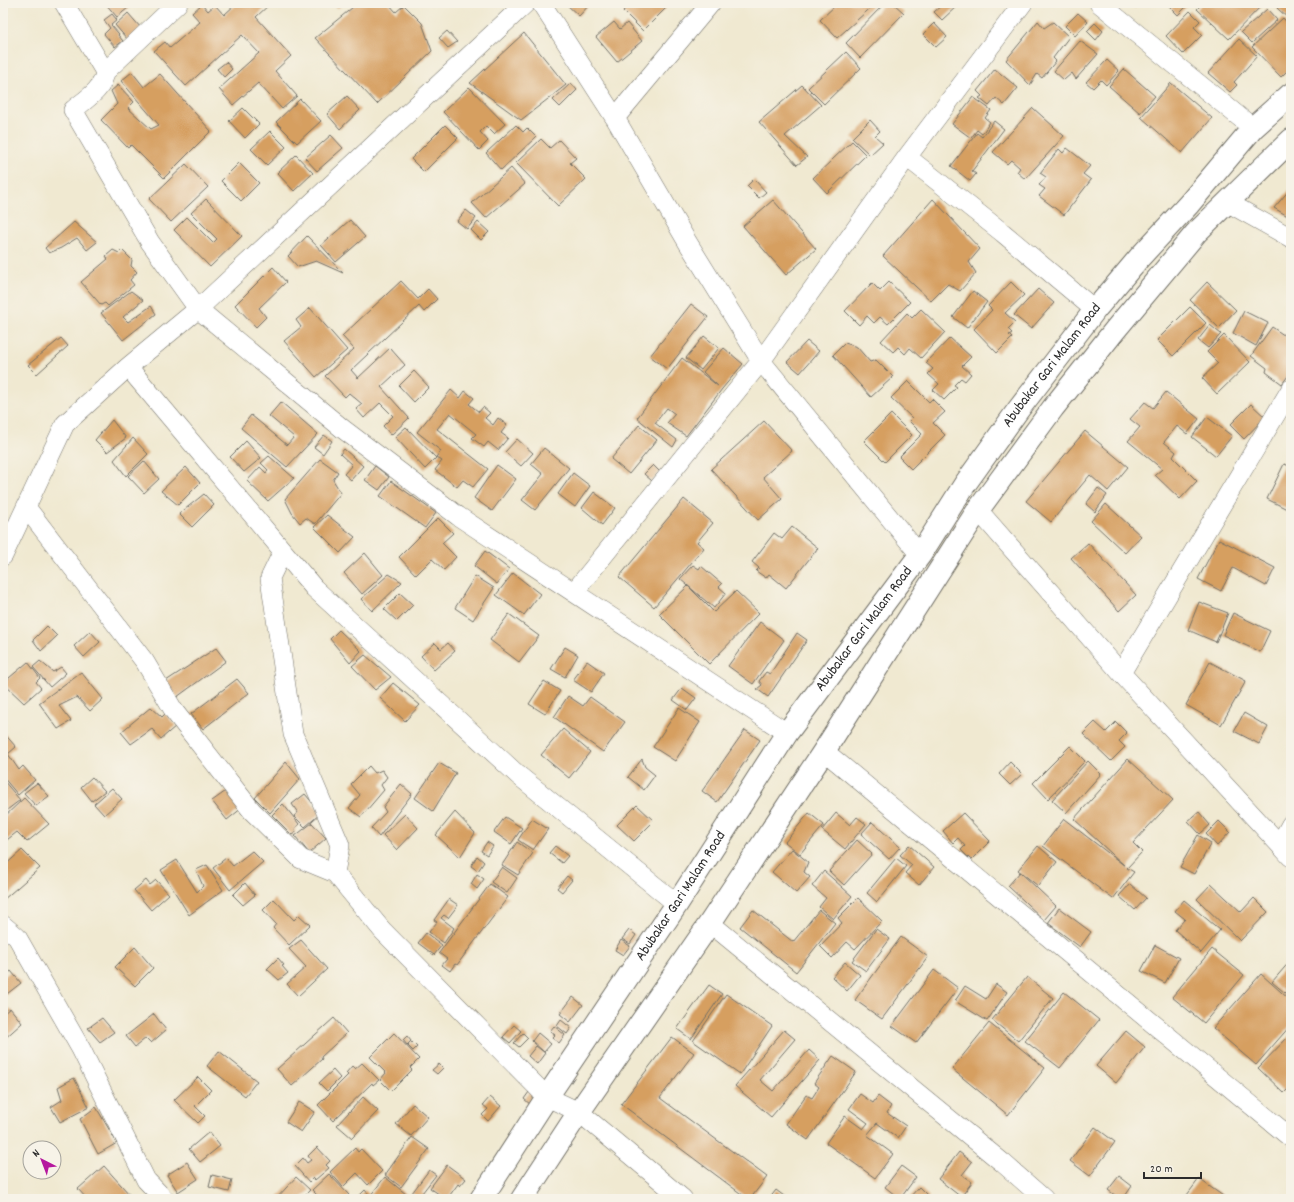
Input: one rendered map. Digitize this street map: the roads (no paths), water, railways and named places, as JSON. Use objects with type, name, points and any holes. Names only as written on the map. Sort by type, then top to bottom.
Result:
[{"type":"street","points":[[64,3],[105,72],[104,80],[98,90],[73,110],[150,242],[198,309],[343,429],[445,506],[787,733]]},
{"type":"street","points":[[105,72],[178,3]]},
{"type":"street","points":[[3,556],[65,424],[128,367],[198,309],[526,3]]},
{"type":"street","points":[[542,3],[615,118],[688,243],[760,361],[920,555]]},
{"type":"street","points":[[615,118],[711,3]]},
{"type":"street","points":[[574,592],[760,361],[907,157],[1023,3]]},
{"type":"street","points":[[1100,3],[1253,128]]},
{"type":"street","name":"Abubakar Gari Malam Road","points":[[481,1199],[547,1097],[677,904],[787,733],[920,555],[965,484],[1018,410],[1095,310],[1189,204],[1253,128],[1291,94]]},
{"type":"street","points":[[522,1199],[579,1112],[710,923],[824,751],[978,510],[1052,408],[1196,233],[1291,140]]},
{"type":"street","points":[[907,157],[1095,310]]},
{"type":"street","points":[[1227,202],[1291,238]]},
{"type":"street","points":[[128,367],[314,588],[518,775],[677,904]]},
{"type":"street","points":[[1121,673],[1291,389]]},
{"type":"street","points":[[26,507],[145,662],[174,711],[252,811],[301,859],[335,873],[382,930],[547,1097],[579,1112],[683,1199]]},
{"type":"street","points":[[978,510],[1121,673],[1285,851]]},
{"type":"street","points":[[282,551],[270,578],[293,734],[340,845],[335,873]]},
{"type":"street","points":[[824,751],[1291,1138]]},
{"type":"street","points":[[1285,851],[1291,824]]},
{"type":"street","points":[[710,923],[1003,1163],[1044,1199]]},
{"type":"street","points":[[3,926],[17,936],[80,1049],[146,1180],[164,1199]]}]
